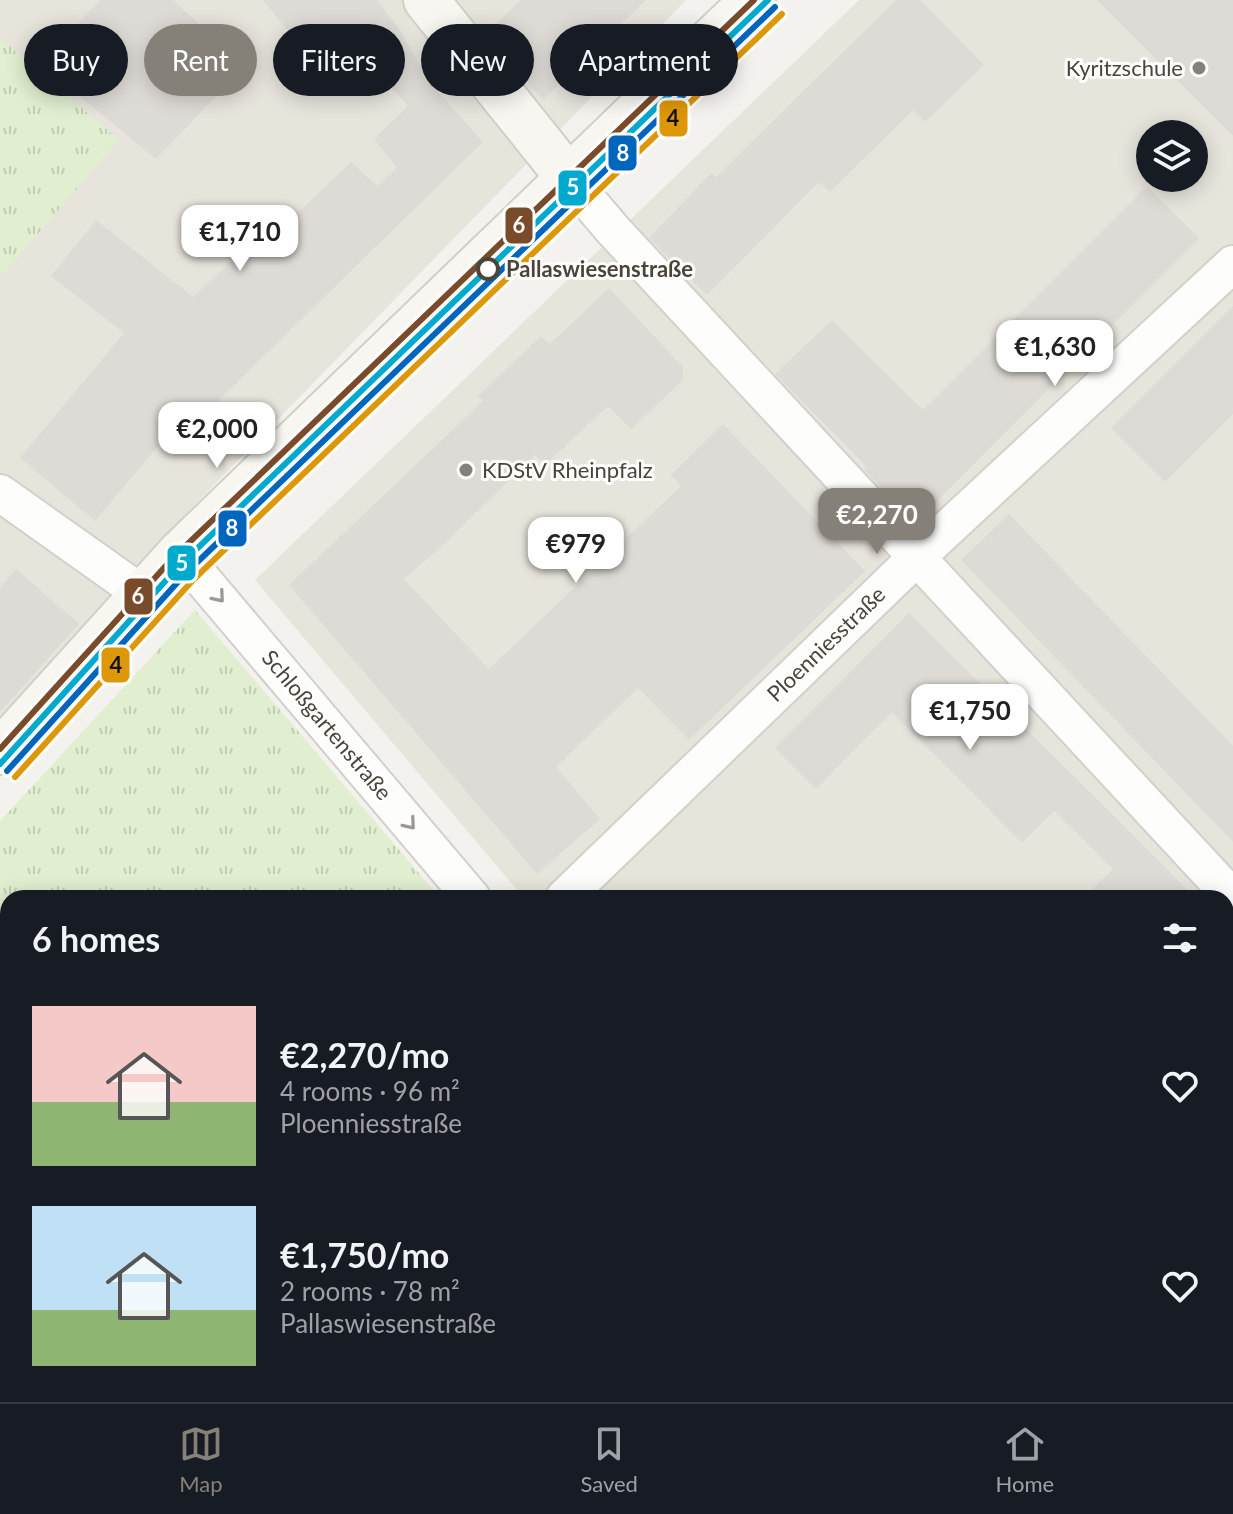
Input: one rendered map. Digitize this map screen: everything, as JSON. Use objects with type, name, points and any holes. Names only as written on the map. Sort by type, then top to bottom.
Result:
[{"type":"main road","points":[[426,0],[568,177]]},
{"type":"main road","points":[[0,752],[180,553],[753,0]]},
{"type":"street","points":[[568,177],[613,230],[1226,890]]},
{"type":"street","name":"Ploenniesstraße","points":[[572,890],[918,556],[1233,264]]},
{"type":"street","points":[[0,493],[141,593]]},
{"type":"street","name":"Schloßgartenstraße","points":[[180,553],[465,890]]},
{"type":"shaded area","points":[[0,0],[686,0],[663,24],[550,24],[550,96],[593,96],[144,557],[0,721]]},
{"type":"shaded area","points":[[859,0],[1233,0],[1233,890],[517,890],[255,580]]},
{"type":"green space","points":[[0,38],[24,59],[24,96],[68,96],[119,140],[3,274],[0,271]]},
{"type":"green space","points":[[195,610],[433,890],[0,890],[0,821]]},
{"type":"building","points":[[100,0],[173,0],[199,24],[144,24],[144,96],[216,96],[156,159],[80,96],[128,96],[128,24],[78,24]]},
{"type":"building","points":[[263,0],[377,0],[395,24],[283,24]]},
{"type":"building","points":[[521,0],[646,0],[621,24],[550,24],[550,93],[543,100],[534,90],[534,24],[496,24]]},
{"type":"building","points":[[896,0],[920,0],[984,65],[925,122],[913,110],[830,192],[819,182],[707,295],[649,238],[711,173],[716,177]]},
{"type":"building","name":"Kyritzschule","points":[[1097,0],[1233,0],[1233,136]]},
{"type":"building","points":[[405,40],[421,67],[421,96],[442,96],[483,142],[184,434],[176,425],[95,521],[20,458],[124,333],[51,276],[96,220],[193,297],[254,240],[261,248],[351,162],[377,186],[397,168],[374,139],[408,106],[399,96],[405,96]]},
{"type":"building","points":[[1141,192],[1153,192],[1199,238],[916,522],[864,470],[867,467],[775,374],[832,320],[923,410]]},
{"type":"building","points":[[609,288],[683,367],[683,380],[631,429],[608,406],[545,465],[535,455],[404,579],[489,669],[681,486],[671,475],[723,424],[865,571],[689,740],[638,688],[556,767],[600,819],[537,874],[289,585],[483,401],[478,396],[541,336],[550,344]]},
{"type":"building","points":[[1233,306],[1233,414],[1165,482],[1111,428]]},
{"type":"building","points":[[1009,514],[1233,746],[1233,842],[961,560]]},
{"type":"building","points":[[16,569],[79,624],[0,712],[0,588]]},
{"type":"building","points":[[909,613],[1187,890],[1091,890],[1113,869],[1054,811],[1022,843],[892,712],[816,789],[775,748]]},
{"type":"transit line","name":"5","points":[[0,764],[179,566],[768,0]]},
{"type":"transit line","name":"8","points":[[7,771],[186,573],[775,7]]},
{"type":"tram line","name":"6","points":[[0,749],[172,559],[754,0]]},
{"type":"tram line","name":"4","points":[[15,777],[193,580],[782,14]]},
{"type":"place","name":"Kyritzschule","points":[[1199,68]]},
{"type":"place","name":"Pallaswiesenstraße","points":[[488,269]]},
{"type":"place","name":"KDStV Rheinpfalz","points":[[466,470]]}]
